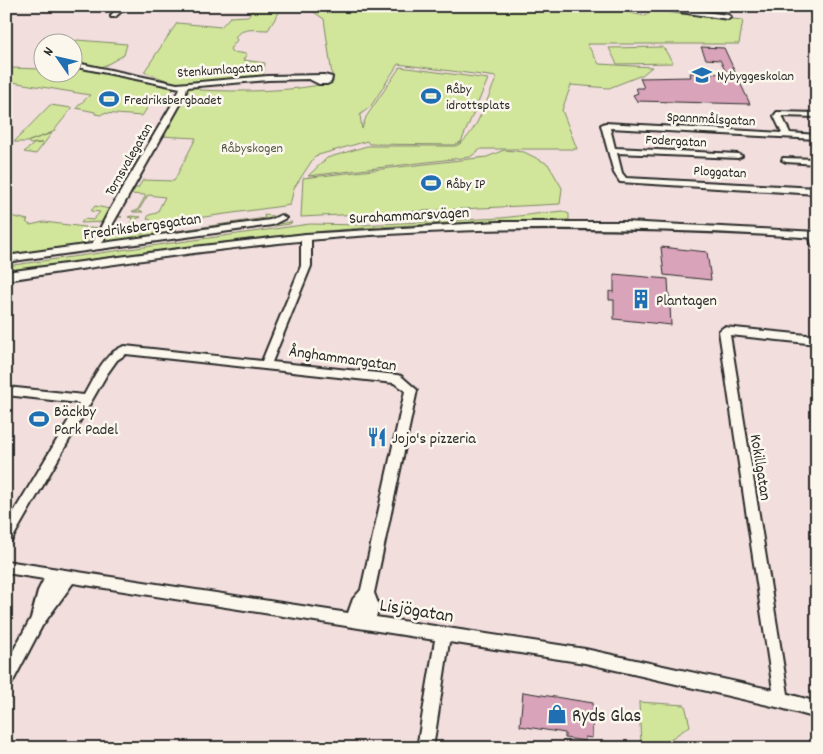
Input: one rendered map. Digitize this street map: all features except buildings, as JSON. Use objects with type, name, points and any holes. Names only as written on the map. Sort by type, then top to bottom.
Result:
[{"type":"main road","name":"Surahammarsvägen","points":[[6,276],[306,237],[440,228],[579,224],[719,228],[816,238]]},
{"type":"street","points":[[113,16],[124,6]]},
{"type":"street","points":[[643,6],[728,17]]},
{"type":"street","name":"Stenkumlagatan","points":[[82,66],[177,86],[268,78],[312,78]]},
{"type":"street","name":"Tornsvalegatan","points":[[96,246],[181,96],[184,86]]},
{"type":"street","points":[[787,135],[778,116],[780,114],[817,115]]},
{"type":"street","name":"Spannmålsgatan","points":[[612,150],[605,126],[817,137]]},
{"type":"street","name":"Fodergatan","points":[[612,150],[738,156]]},
{"type":"street","name":"Ploggatan","points":[[612,150],[621,179],[817,190]]},
{"type":"street","points":[[786,160],[817,162]]},
{"type":"street","name":"Fredriksbergsgatan","points":[[6,259],[272,222],[281,218]]},
{"type":"street","points":[[266,364],[306,266],[306,237]]},
{"type":"street","name":"Kokillgatan","points":[[781,700],[770,617],[724,331],[817,340]]},
{"type":"street","name":"Ånghammargatan","points":[[87,400],[111,360],[120,351],[125,350],[397,379],[411,390],[367,593],[372,606],[361,620]]},
{"type":"street","points":[[6,391],[87,400],[6,536]]},
{"type":"street","name":"Lisjögatan","points":[[6,567],[361,620],[585,656],[781,700],[817,710]]},
{"type":"street","points":[[37,621],[45,590],[53,574]]},
{"type":"street","points":[[6,680],[37,621],[70,576]]},
{"type":"street","points":[[425,748],[443,634]]},
{"type":"green space","name":"Råbyskogen","points":[[256,6],[283,6],[268,30],[250,30],[238,34],[235,37],[237,40],[230,49],[232,52],[247,54],[243,60],[265,63],[263,75],[199,82],[199,90],[232,91],[301,88],[333,82],[324,19],[305,6],[597,6],[645,16],[652,11],[743,20],[739,44],[587,44],[599,64],[652,67],[642,75],[609,88],[571,85],[562,110],[577,149],[481,149],[470,157],[308,176],[327,158],[367,146],[456,146],[463,141],[475,126],[497,77],[398,64],[371,106],[360,115],[362,129],[366,117],[400,67],[488,79],[461,142],[454,145],[369,144],[367,141],[315,156],[294,188],[290,205],[161,223],[158,235],[106,242],[103,239],[117,215],[122,217],[117,217],[107,234],[125,233],[133,218],[128,217],[131,216],[141,217],[136,219],[128,233],[145,233],[151,220],[147,219],[149,215],[157,213],[165,197],[148,195],[139,210],[143,212],[133,212],[137,211],[146,195],[130,194],[120,211],[136,181],[133,188],[138,188],[143,180],[174,181],[196,138],[161,136],[188,88],[144,72],[177,23],[221,27],[230,17],[248,16]]},
{"type":"green space","points":[[82,40],[127,44],[124,55],[94,69],[175,87],[170,94],[165,94],[153,100],[142,116],[103,113],[101,115],[76,108],[90,95],[6,81],[6,43],[10,68],[32,69],[32,82],[82,82]]},
{"type":"green space","points":[[663,47],[673,63],[617,64],[609,48]]},
{"type":"green space","points":[[50,105],[72,108],[53,132],[27,142],[14,142]]},
{"type":"green space","points":[[52,133],[36,154],[24,152],[34,144],[28,142]]},
{"type":"green space","name":"Råby IP","points":[[504,150],[524,152],[548,164],[562,188],[560,204],[301,217],[303,178],[487,157]]},
{"type":"green space","points":[[95,206],[110,209],[103,222],[81,223],[84,219],[93,220],[100,212],[91,211]]},
{"type":"green space","points":[[562,211],[569,214],[569,220],[448,223],[326,231],[206,244],[6,272],[6,266],[310,224],[362,225],[501,218]]},
{"type":"green space","points":[[6,215],[28,220],[26,222],[30,225],[44,222],[85,227],[85,229],[96,227],[98,229],[91,240],[85,244],[6,256]]},
{"type":"green space","points":[[264,215],[273,216],[264,221],[172,234],[169,232],[265,218]]},
{"type":"green space","points":[[292,222],[290,224],[93,251],[93,249]]},
{"type":"green space","points":[[639,702],[685,705],[690,726],[657,748],[648,748],[641,745]]},
{"type":"place","name":"Nybyggeskolan","points":[[702,75]]},
{"type":"place","name":"Råby idrottsplats","points":[[431,96]]},
{"type":"place","name":"Fredriksbergbadet","points":[[109,99]]},
{"type":"place","name":"Råby IP","points":[[431,183]]},
{"type":"place","name":"Plantagen","points":[[641,299]]},
{"type":"place","name":"Bäckby Park Padel","points":[[39,419]]},
{"type":"place","name":"Jojo's pizzeria","points":[[377,437]]},
{"type":"place","name":"Ryds Glas","points":[[557,714]]}]
